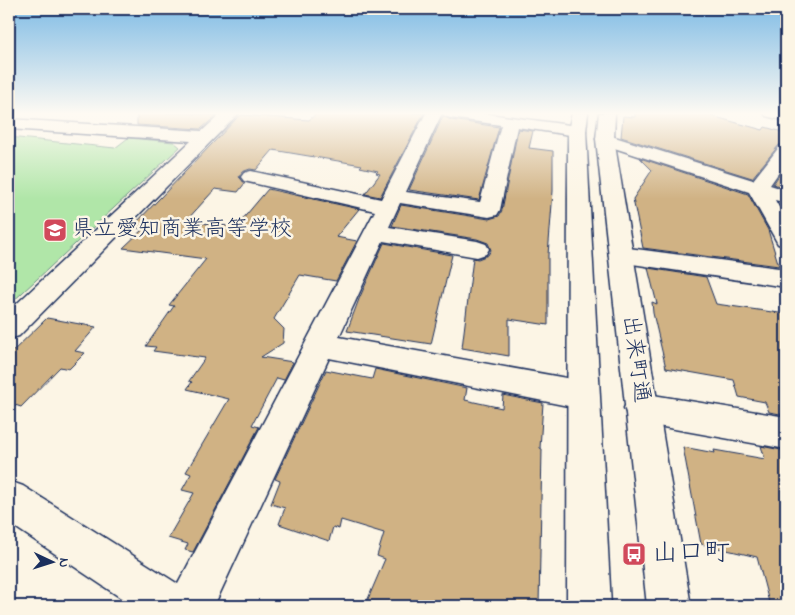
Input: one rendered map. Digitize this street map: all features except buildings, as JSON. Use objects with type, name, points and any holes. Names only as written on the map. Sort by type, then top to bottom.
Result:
[{"type":"main road","points":[[9,328],[201,142]]},
{"type":"main road","points":[[192,606],[419,142]]},
{"type":"main road","points":[[385,212],[489,210],[505,142]]},
{"type":"main road","name":"出来町通","points":[[587,142],[583,395],[589,606]]},
{"type":"main road","name":"出来町通","points":[[591,142],[620,255],[668,606]]},
{"type":"main road","points":[[626,142],[786,198]]},
{"type":"main road","points":[[757,188],[786,152]]},
{"type":"main road","points":[[252,177],[385,212],[476,249]]},
{"type":"main road","points":[[757,188],[786,239]]},
{"type":"main road","points":[[620,255],[786,278]]},
{"type":"main road","points":[[320,345],[583,395]]},
{"type":"main road","points":[[642,408],[786,433]]},
{"type":"main road","points":[[9,500],[172,606]]},
{"type":"green space","name":"県立愛知商業高等学校","points":[[9,142],[54,142],[115,148],[123,142],[171,142],[180,147],[9,305]]},
{"type":"place","name":"県立愛知商業高等学校","points":[[55,230]]},
{"type":"place","name":"山口町","points":[[634,554]]}]
